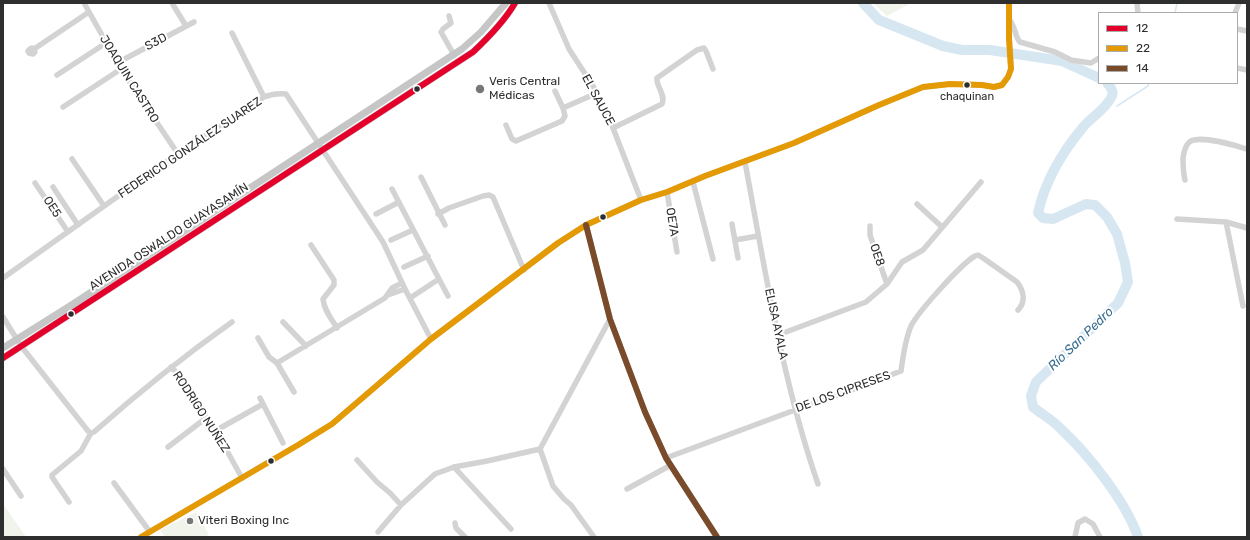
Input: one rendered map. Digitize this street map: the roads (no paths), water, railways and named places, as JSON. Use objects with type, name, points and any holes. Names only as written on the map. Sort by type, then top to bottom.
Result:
[{"type":"main road","name":"AVENIDA OSWALDO GUAYASAMÍN","points":[[3,348],[454,55],[481,32],[506,3]]},
{"type":"main road","name":"AVENIDA OSWALDO GUAYASAMÍN","points":[[3,358],[473,52],[490,36],[507,16],[515,3]]},
{"type":"street","name":"JOAQUIN CASTRO","points":[[84,3],[121,69],[178,154]]},
{"type":"street","points":[[172,3],[186,26]]},
{"type":"street","name":"EL SAUCE","points":[[549,3],[569,50],[597,93],[613,128],[641,200]]},
{"type":"street","points":[[141,537],[332,424],[431,339],[558,243],[586,225],[641,200],[667,192],[705,176],[794,144],[922,87],[950,84],[998,87],[1002,85],[1008,78],[1011,64],[1009,40],[1009,3]]},
{"type":"street","points":[[34,49],[89,12]]},
{"type":"street","points":[[449,16],[451,23],[441,32],[454,55]]},
{"type":"street","points":[[1009,19],[1014,23],[1017,39],[1020,42],[1055,52],[1071,60],[1091,63],[1098,59]]},
{"type":"street","name":"S3D","points":[[117,62],[194,22]]},
{"type":"street","points":[[232,33],[264,97]]},
{"type":"street","points":[[57,75],[106,44]]},
{"type":"street","points":[[613,128],[662,104],[663,97],[657,85],[657,78],[697,50],[704,48],[713,69]]},
{"type":"street","points":[[63,107],[121,69]]},
{"type":"street","points":[[506,125],[512,139],[516,140],[562,121],[565,116],[556,91]]},
{"type":"street","points":[[563,108],[597,93]]},
{"type":"street","name":"FEDERICO GONZÁLEZ SUAREZ","points":[[3,278],[178,154],[264,97],[276,94],[286,94],[317,144],[352,193],[383,242],[431,339]]},
{"type":"street","points":[[1185,180],[1183,174],[1184,153],[1189,142],[1193,140],[1208,140],[1247,149]]},
{"type":"street","points":[[72,159],[104,206]]},
{"type":"street","name":"ELISA AYALA","points":[[745,162],[758,236],[795,410],[818,484]]},
{"type":"street","points":[[421,177],[438,214],[445,225]]},
{"type":"street","points":[[693,182],[713,259]]},
{"type":"street","points":[[778,335],[866,302],[887,284],[902,262],[923,250],[981,182]]},
{"type":"street","name":"OE5","points":[[36,183],[68,232]]},
{"type":"street","points":[[53,187],[78,225]]},
{"type":"street","points":[[392,189],[448,296]]},
{"type":"street","name":"OE7A","points":[[667,192],[678,252]]},
{"type":"street","points":[[438,214],[449,208],[483,196],[488,195],[493,197],[524,270]]},
{"type":"street","points":[[376,214],[399,202]]},
{"type":"street","points":[[917,204],[942,227]]},
{"type":"street","points":[[1177,218],[1226,222],[1247,228]]},
{"type":"street","points":[[1226,222],[1243,306]]},
{"type":"street","points":[[732,224],[738,258]]},
{"type":"street","points":[[586,225],[610,319],[645,412],[666,458],[717,537]]},
{"type":"street","name":"OE8","points":[[870,226],[870,235],[887,284]]},
{"type":"street","points":[[390,240],[413,230]]},
{"type":"street","points":[[735,240],[758,236]]},
{"type":"street","points":[[311,245],[334,280],[334,285],[323,299],[326,311],[337,328]]},
{"type":"street","name":"DE LOS CIPRESES","points":[[666,458],[795,410],[849,392],[901,371],[907,335],[915,320],[954,274],[975,256],[978,255],[984,258],[1017,282],[1021,287],[1024,300],[1018,310]]},
{"type":"street","points":[[404,267],[428,256]]},
{"type":"street","points":[[410,298],[439,279]]},
{"type":"street","points":[[387,295],[392,288],[402,282]]},
{"type":"street","points":[[277,363],[337,328],[387,295],[405,289]]},
{"type":"street","points":[[3,317],[21,346],[91,433],[81,451],[52,475],[52,478],[69,502]]},
{"type":"street","points":[[594,537],[571,505],[553,486],[540,449],[610,319]]},
{"type":"street","points":[[171,367],[232,322]]},
{"type":"street","points":[[283,322],[306,346]]},
{"type":"street","points":[[258,338],[270,357],[277,363],[294,392]]},
{"type":"street","name":"RODRIGO NUÑEZ","points":[[91,433],[171,367],[176,372],[216,431],[242,478]]},
{"type":"street","points":[[216,431],[262,401],[283,443]]},
{"type":"street","points":[[168,447],[206,418]]},
{"type":"street","points":[[378,532],[402,505],[435,474],[454,466],[487,462],[540,449]]},
{"type":"street","points":[[357,460],[377,482],[402,505]]},
{"type":"street","points":[[627,488],[671,465]]},
{"type":"street","points":[[454,466],[511,530]]},
{"type":"street","points":[[3,469],[21,496]]},
{"type":"street","points":[[114,483],[150,532]]},
{"type":"street","points":[[1075,537],[1078,523],[1085,519],[1093,524],[1100,537]]},
{"type":"street","points":[[455,523],[456,528],[465,537]]},
{"type":"waterway","name":"Río San Pedro","points":[[863,3],[879,20],[943,46],[962,50],[990,50],[1062,61],[1098,78]]},
{"type":"waterway","points":[[1175,12],[1177,3]]},
{"type":"waterway","name":"Río San Pedro","points":[[1108,84],[1112,89],[1112,96],[1103,109],[1084,126],[1062,156],[1045,189],[1038,213],[1043,218],[1053,219],[1086,204],[1095,205],[1107,217],[1117,234],[1125,263],[1128,282],[1118,303],[1036,382],[1031,396],[1033,407],[1056,424],[1073,440],[1106,480],[1125,509],[1138,537]]},
{"type":"waterway","points":[[1117,106],[1148,86],[1149,84]]},
{"type":"place","name":"chaquinan","points":[[967,85]]},
{"type":"place","name":"Veris Central Médicas","points":[[480,89]]},
{"type":"place","name":"Viteri Boxing Inc","points":[[190,521]]}]
